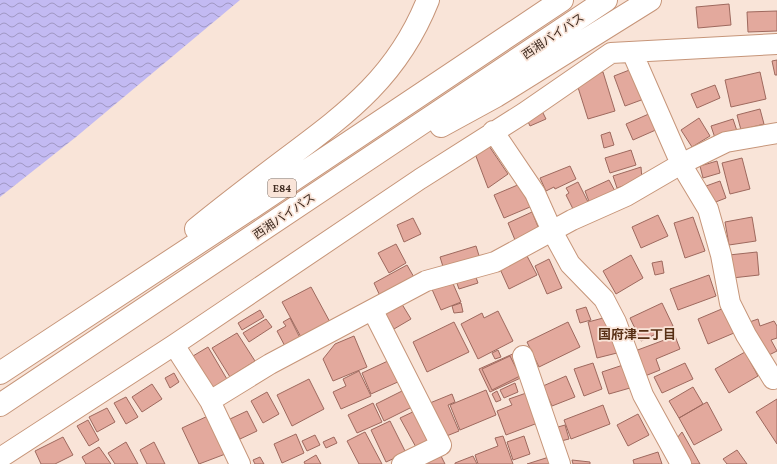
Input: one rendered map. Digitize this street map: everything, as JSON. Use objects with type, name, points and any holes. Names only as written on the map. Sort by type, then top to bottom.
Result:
[{"type":"highway","points":[[106,302],[242,192],[357,104],[380,79],[403,48],[428,0]]},
{"type":"highway","name":"西湘バイパス","points":[[0,373],[254,206],[562,0]]},
{"type":"highway","name":"西湘バイパス","points":[[0,405],[309,200],[606,0]]},
{"type":"highway","points":[[309,200],[496,96],[650,0]]},
{"type":"street","points":[[0,458],[174,345],[611,53],[777,44]]},
{"type":"street","points":[[632,52],[681,164],[708,209],[721,255],[730,303],[746,335],[773,379]]},
{"type":"street","points":[[493,131],[535,193],[552,231],[570,264],[604,298],[616,322],[643,395],[681,464]]},
{"type":"street","points":[[210,401],[270,364],[426,282],[495,262],[572,220],[626,196],[681,164],[726,142],[777,133]]},
{"type":"street","points":[[372,311],[441,445],[402,464]]},
{"type":"street","points":[[174,345],[210,401],[240,464]]},
{"type":"street","points":[[523,356],[560,464]]},
{"type":"water","points":[[0,0],[240,0],[76,137],[0,197]]},
{"type":"building","points":[[729,4],[731,25],[698,28],[696,7]]},
{"type":"building","points":[[777,11],[777,31],[748,32],[747,12]]},
{"type":"building","points":[[777,60],[777,75],[775,75],[772,61]]},
{"type":"building","points":[[632,69],[644,99],[625,106],[614,76]]},
{"type":"building","points":[[603,72],[615,111],[588,119],[576,81]]},
{"type":"building","points":[[760,72],[766,99],[731,107],[725,80]]},
{"type":"building","points":[[715,85],[720,98],[697,108],[691,94]]},
{"type":"building","points":[[539,105],[546,119],[530,126],[524,113]]},
{"type":"building","points":[[760,109],[764,124],[741,130],[737,115]]},
{"type":"building","points":[[651,113],[658,129],[633,140],[626,124]]},
{"type":"building","points":[[699,118],[710,136],[692,147],[681,130]]},
{"type":"building","points":[[733,119],[738,134],[716,141],[711,126]]},
{"type":"building","points":[[610,132],[614,145],[604,148],[601,135]]},
{"type":"building","points":[[489,146],[508,174],[488,188],[474,151]]},
{"type":"building","points":[[631,150],[636,165],[610,173],[605,158]]},
{"type":"building","points":[[742,158],[750,189],[730,194],[722,163]]},
{"type":"building","points":[[717,161],[720,173],[703,178],[700,166]]},
{"type":"building","points":[[570,166],[576,179],[555,189],[554,187],[546,191],[540,178]]},
{"type":"building","points":[[641,167],[642,180],[617,188],[613,176]]},
{"type":"building","points":[[609,180],[616,193],[590,204],[585,191]]},
{"type":"building","points":[[720,181],[726,198],[713,203],[706,186]]},
{"type":"building","points":[[578,182],[588,202],[573,209],[566,195],[569,193],[566,188]]},
{"type":"building","points":[[520,184],[530,207],[504,218],[494,195]]},
{"type":"building","points":[[532,212],[539,229],[515,240],[508,223]]},
{"type":"building","points":[[658,215],[668,236],[641,248],[632,227]]},
{"type":"building","points":[[693,217],[705,251],[685,258],[674,223]]},
{"type":"building","points":[[752,217],[756,241],[729,245],[725,222]]},
{"type":"building","points":[[413,218],[421,234],[404,242],[397,225]]},
{"type":"building","points":[[396,244],[406,263],[389,273],[378,253]]},
{"type":"building","points":[[476,246],[481,262],[445,273],[440,257]]},
{"type":"building","points":[[757,252],[759,275],[732,278],[729,255]]},
{"type":"building","points":[[631,255],[643,278],[616,294],[603,271]]},
{"type":"building","points":[[527,256],[537,275],[509,289],[500,269]]},
{"type":"building","points":[[549,259],[562,288],[547,294],[535,266]]},
{"type":"building","points":[[662,261],[664,273],[655,275],[652,263]]},
{"type":"building","points":[[407,265],[415,279],[381,298],[374,283]]},
{"type":"building","points":[[474,272],[478,283],[459,289],[455,278]]},
{"type":"building","points":[[709,275],[716,296],[678,310],[670,289]]},
{"type":"building","points":[[451,279],[461,302],[441,310],[431,287]]},
{"type":"building","points":[[311,287],[331,324],[302,339],[282,302]]},
{"type":"building","points":[[400,301],[411,319],[394,329],[384,311]]},
{"type":"building","points":[[461,303],[463,312],[454,313],[452,306]]},
{"type":"building","points":[[662,303],[673,326],[641,341],[630,318]]},
{"type":"building","points":[[586,307],[591,320],[580,323],[576,310]]},
{"type":"building","points":[[724,308],[734,333],[708,344],[698,319]]},
{"type":"building","points":[[260,310],[264,317],[242,330],[238,323]]},
{"type":"building","points":[[498,311],[513,341],[478,359],[461,324],[482,313],[484,318]]},
{"type":"building","points":[[607,317],[617,353],[597,358],[588,322]]},
{"type":"building","points":[[290,318],[302,342],[287,350],[277,331],[286,326],[283,322]]},
{"type":"building","points":[[266,319],[272,327],[249,342],[243,333]]},
{"type":"building","points":[[758,319],[760,326],[774,321],[777,326],[777,338],[771,340],[777,351],[761,359],[741,325]]},
{"type":"building","points":[[454,322],[469,352],[427,372],[413,342]]},
{"type":"building","points":[[568,322],[580,347],[539,367],[527,342]]},
{"type":"building","points":[[237,333],[255,361],[230,377],[212,348]]},
{"type":"building","points":[[354,336],[367,367],[333,381],[323,359],[335,344]]},
{"type":"building","points":[[675,336],[680,349],[656,359],[660,370],[645,376],[635,351]]},
{"type":"building","points":[[208,347],[231,386],[216,395],[193,356]]},
{"type":"building","points":[[498,350],[501,357],[495,359],[492,353]]},
{"type":"building","points":[[745,352],[758,376],[729,393],[715,369]]},
{"type":"building","points":[[515,353],[525,376],[490,392],[479,369]]},
{"type":"building","points":[[510,356],[520,376],[492,390],[482,369]]},
{"type":"building","points":[[390,360],[400,381],[371,394],[362,373]]},
{"type":"building","points":[[593,363],[602,389],[584,396],[574,369]]},
{"type":"building","points":[[685,363],[693,379],[662,393],[654,377]]},
{"type":"building","points":[[623,365],[630,388],[609,394],[602,372]]},
{"type":"building","points":[[359,371],[371,396],[341,409],[333,392],[346,386],[343,379]]},
{"type":"building","points":[[174,373],[179,382],[170,388],[165,378]]},
{"type":"building","points":[[566,376],[575,397],[552,406],[543,386]]},
{"type":"building","points":[[309,379],[324,409],[292,426],[277,395]]},
{"type":"building","points":[[515,383],[518,392],[504,398],[500,390]]},
{"type":"building","points":[[152,384],[162,399],[142,412],[132,397]]},
{"type":"building","points":[[693,387],[703,404],[679,418],[669,401]]},
{"type":"building","points":[[408,388],[416,405],[384,421],[376,404]]},
{"type":"building","points":[[486,390],[496,415],[460,430],[450,405]]},
{"type":"building","points":[[497,391],[501,400],[496,402],[492,394]]},
{"type":"building","points":[[532,391],[543,421],[506,435],[497,411],[512,405],[509,399]]},
{"type":"building","points":[[267,392],[279,414],[263,423],[251,401]]},
{"type":"building","points":[[452,394],[455,402],[448,405],[459,431],[444,437],[425,405]]},
{"type":"building","points":[[126,397],[138,417],[126,424],[114,403]]},
{"type":"building","points":[[777,399],[777,444],[756,412]]},
{"type":"building","points":[[707,402],[722,430],[694,445],[679,418]]},
{"type":"building","points":[[373,403],[382,422],[357,433],[348,415]]},
{"type":"building","points":[[603,405],[610,424],[571,439],[564,420]]},
{"type":"building","points":[[107,408],[115,422],[97,432],[89,417]]},
{"type":"building","points":[[419,409],[435,439],[417,449],[400,418]]},
{"type":"building","points":[[247,411],[257,431],[240,439],[230,419]]},
{"type":"building","points":[[638,414],[649,435],[628,446],[617,425]]},
{"type":"building","points":[[210,415],[228,453],[199,464],[182,428]]},
{"type":"building","points":[[88,420],[99,440],[89,446],[77,426]]},
{"type":"building","points":[[390,421],[406,453],[386,462],[371,430]]},
{"type":"building","points":[[565,425],[569,439],[561,441],[558,427]]},
{"type":"building","points":[[365,432],[382,464],[359,464],[347,441]]},
{"type":"building","points":[[682,432],[700,464],[689,464],[677,438]]},
{"type":"building","points":[[296,434],[304,453],[282,463],[274,444]]},
{"type":"building","points":[[315,435],[320,445],[307,451],[302,441]]},
{"type":"building","points":[[503,436],[513,464],[478,464],[475,455],[498,446],[495,438]]},
{"type":"building","points":[[524,436],[530,454],[513,460],[507,442]]},
{"type":"building","points":[[63,437],[73,455],[55,464],[41,464],[35,451]]},
{"type":"building","points":[[334,437],[337,443],[326,448],[323,442]]},
{"type":"building","points":[[126,442],[138,464],[115,464],[108,453]]},
{"type":"building","points":[[154,442],[165,464],[147,464],[140,450]]},
{"type":"building","points":[[99,447],[111,464],[86,464],[82,457]]},
{"type":"building","points":[[737,450],[747,464],[727,464],[723,459]]},
{"type":"building","points":[[658,452],[662,464],[634,464],[633,460]]},
{"type":"building","points":[[316,455],[321,464],[305,464],[304,462]]},
{"type":"building","points":[[441,456],[445,464],[423,464]]},
{"type":"building","points":[[473,456],[477,464],[455,464],[455,463]]},
{"type":"building","points":[[260,457],[264,464],[255,464],[253,460]]},
{"type":"building","points":[[549,457],[551,464],[527,464]]},
{"type":"building","points":[[572,460],[590,462],[590,464],[573,464]]},
{"type":"district","name":"国府津二丁目","points":[[637,334]]}]
